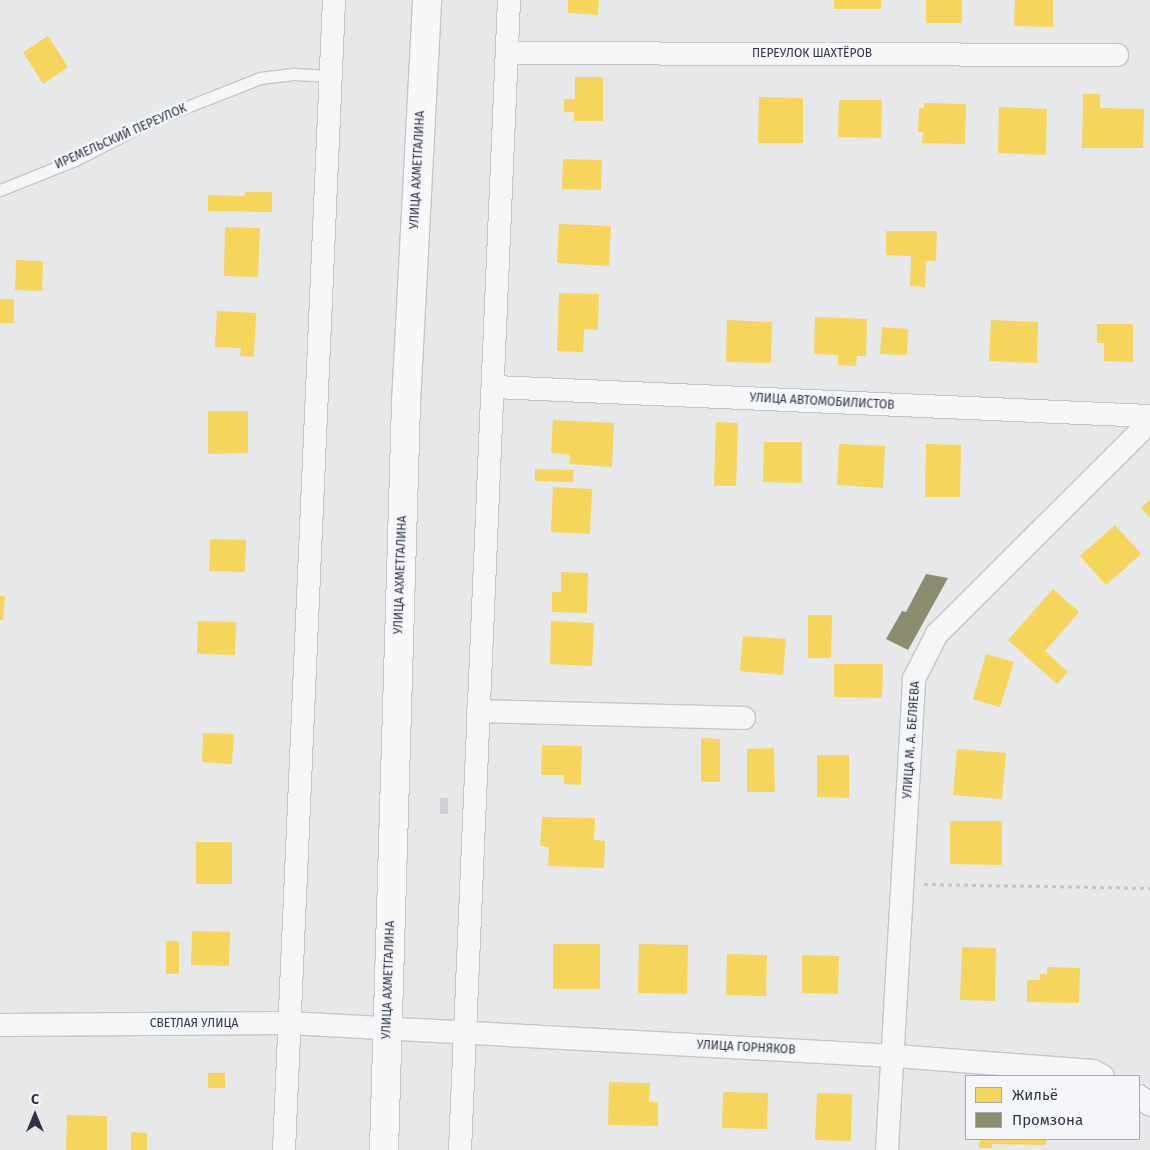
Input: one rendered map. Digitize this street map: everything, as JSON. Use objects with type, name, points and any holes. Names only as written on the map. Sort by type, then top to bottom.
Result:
[{"type":"main road","name":"УЛИЦА АХМЕТГАЛИНА","points":[[384,1150],[406,403],[426,0]]},
{"type":"street","points":[[284,1150],[334,0]]},
{"type":"street","points":[[460,1150],[478,711],[495,387],[509,0]]},
{"type":"street","name":"ПЕРЕУЛОК ШАХТЁРОВ","points":[[507,53],[1116,55]]},
{"type":"street","name":"УЛИЦА АВТОМОБИЛИСТОВ","points":[[495,387],[1150,416]]},
{"type":"street","name":"УЛИЦА М. А. БЕЛЯЕВА","points":[[887,1150],[895,1056],[914,679],[937,634],[1150,422]]},
{"type":"street","points":[[478,711],[744,718]]},
{"type":"street","name":"СВЕТЛАЯ УЛИЦА","points":[[0,1025],[289,1023],[387,1029]]},
{"type":"street","name":"УЛИЦА ГОРНЯКОВ","points":[[387,1029],[895,1056],[1092,1071],[1100,1075]]},
{"type":"street","points":[[1140,1097],[1150,1105]]},
{"type":"lane","name":"ИРЕМЕЛЬСКИЙ ПЕРЕУЛОК","points":[[0,190],[75,160],[151,121],[260,78],[295,74],[331,76]]},
{"type":"path","points":[[904,884],[1150,888]]},
{"type":"building: Жильё","points":[[568,0],[599,0],[598,15],[568,13]]},
{"type":"building: Жильё","points":[[834,0],[881,0],[881,9],[834,9]]},
{"type":"building: Жильё","points":[[926,0],[962,0],[962,23],[926,23]]},
{"type":"building: Жильё","points":[[1015,0],[1053,0],[1053,27],[1014,26]]},
{"type":"building: Жильё","points":[[48,36],[68,67],[43,84],[23,52]]},
{"type":"building: Жильё","points":[[575,77],[603,77],[603,121],[574,121],[574,112],[564,112],[564,99],[575,99]]},
{"type":"building: Жильё","points":[[1083,94],[1100,94],[1100,108],[1144,109],[1143,148],[1082,148]]},
{"type":"building: Жильё","points":[[759,97],[803,98],[803,143],[758,143]]},
{"type":"building: Жильё","points":[[839,100],[882,100],[881,138],[838,137]]},
{"type":"building: Жильё","points":[[924,103],[966,104],[965,144],[922,143],[923,132],[918,132],[919,108],[924,108]]},
{"type":"building: Жильё","points":[[999,107],[1047,109],[1046,155],[998,153]]},
{"type":"building: Жильё","points":[[563,159],[602,160],[601,190],[562,189]]},
{"type":"building: Жильё","points":[[245,192],[272,192],[272,212],[208,211],[208,195],[245,196]]},
{"type":"building: Жильё","points":[[559,224],[611,226],[609,266],[557,263]]},
{"type":"building: Жильё","points":[[225,227],[260,228],[258,277],[224,276]]},
{"type":"building: Жильё","points":[[886,231],[937,231],[936,261],[926,261],[925,287],[910,286],[911,256],[886,255]]},
{"type":"building: Жильё","points":[[16,260],[43,261],[42,291],[15,290]]},
{"type":"building: Жильё","points":[[559,293],[599,294],[598,330],[584,329],[583,352],[557,351]]},
{"type":"building: Жильё","points":[[0,299],[14,299],[14,323],[0,323]]},
{"type":"building: Жильё","points":[[217,311],[256,313],[254,357],[240,356],[241,348],[215,347]]},
{"type":"building: Жильё","points":[[815,317],[867,319],[866,356],[857,356],[856,366],[838,365],[838,355],[814,354]]},
{"type":"building: Жильё","points":[[727,320],[772,322],[771,363],[726,362]]},
{"type":"building: Жильё","points":[[991,320],[1038,322],[1037,363],[989,361]]},
{"type":"building: Жильё","points":[[1097,324],[1133,324],[1133,362],[1104,361],[1104,343],[1097,343]]},
{"type":"building: Жильё","points":[[882,327],[908,329],[907,355],[880,354]]},
{"type":"building: Жильё","points":[[208,411],[248,411],[248,453],[208,454]]},
{"type":"building: Жильё","points":[[553,420],[614,423],[612,467],[569,464],[570,455],[551,453]]},
{"type":"building: Жильё","points":[[716,422],[738,423],[736,486],[714,486]]},
{"type":"building: Жильё","points":[[764,442],[802,442],[802,483],[763,482]]},
{"type":"building: Жильё","points":[[839,444],[885,446],[883,488],[837,485]]},
{"type":"building: Жильё","points":[[926,444],[961,445],[960,497],[925,497]]},
{"type":"building: Жильё","points":[[535,469],[574,470],[573,482],[535,481]]},
{"type":"building: Жильё","points":[[553,487],[592,489],[590,534],[551,532]]},
{"type":"building: Жильё","points":[[1150,499],[1150,518],[1141,508]]},
{"type":"building: Жильё","points":[[1115,525],[1141,554],[1106,585],[1080,556]]},
{"type":"building: Жильё","points":[[210,539],[246,540],[245,572],[209,571]]},
{"type":"building: Жильё","points":[[561,572],[588,573],[587,613],[552,612],[552,592],[561,592]]},
{"type":"building: Жильё","points":[[1053,589],[1079,612],[1045,651],[1068,672],[1057,684],[1008,640]]},
{"type":"building: Жильё","points":[[0,596],[5,596],[3,620],[0,620]]},
{"type":"building: Жильё","points":[[808,615],[832,615],[831,658],[808,658]]},
{"type":"building: Жильё","points":[[198,621],[236,622],[235,655],[197,654]]},
{"type":"building: Жильё","points":[[551,621],[594,623],[592,666],[550,664]]},
{"type":"building: Жильё","points":[[743,636],[786,639],[783,675],[740,671]]},
{"type":"building: Жильё","points":[[986,654],[1014,662],[1000,707],[973,699]]},
{"type":"building: Жильё","points":[[834,664],[883,664],[882,698],[834,697]]},
{"type":"building: Жильё","points":[[203,733],[234,734],[232,764],[202,762]]},
{"type":"building: Жильё","points":[[701,738],[720,739],[720,782],[701,782]]},
{"type":"building: Жильё","points":[[542,745],[582,746],[581,785],[564,784],[564,775],[541,775]]},
{"type":"building: Жильё","points":[[774,748],[775,792],[747,792],[747,749]]},
{"type":"building: Жильё","points":[[957,749],[1006,753],[1002,799],[953,795]]},
{"type":"building: Жильё","points":[[817,755],[849,755],[849,798],[817,797]]},
{"type":"building: Жильё","points":[[542,817],[595,818],[594,840],[605,841],[604,868],[548,866],[549,847],[540,846]]},
{"type":"building: Жильё","points":[[950,821],[1002,821],[1002,865],[950,864]]},
{"type":"building: Жильё","points":[[196,842],[232,842],[232,884],[196,884]]},
{"type":"building: Жильё","points":[[192,931],[230,932],[229,966],[191,965]]},
{"type":"building: Жильё","points":[[166,941],[179,941],[179,974],[166,974]]},
{"type":"building: Жильё","points":[[553,944],[600,944],[600,989],[553,989]]},
{"type":"building: Жильё","points":[[639,944],[688,945],[687,994],[638,993]]},
{"type":"building: Жильё","points":[[962,947],[996,948],[995,1001],[960,1000]]},
{"type":"building: Жильё","points":[[727,954],[767,955],[766,996],[726,995]]},
{"type":"building: Жильё","points":[[802,955],[839,956],[838,994],[802,993]]},
{"type":"building: Жильё","points":[[1047,967],[1080,968],[1079,1003],[1027,1002],[1027,980],[1040,980],[1040,974],[1047,974]]},
{"type":"building: Жильё","points":[[208,1073],[225,1073],[225,1088],[208,1088]]},
{"type":"building: Жильё","points":[[609,1082],[650,1083],[649,1102],[658,1102],[658,1126],[608,1125]]},
{"type":"building: Жильё","points":[[723,1092],[768,1093],[767,1129],[722,1128]]},
{"type":"building: Жильё","points":[[817,1093],[852,1094],[851,1141],[815,1140]]},
{"type":"building: Жильё","points":[[67,1115],[107,1116],[107,1150],[66,1150]]},
{"type":"building: Жильё","points":[[131,1132],[147,1133],[147,1150],[131,1150]]},
{"type":"building: Жильё","points":[[980,1140],[1046,1140],[1046,1145],[992,1144],[992,1148],[979,1148]]},
{"type":"building: Промзона","points":[[926,574],[948,578],[908,650],[886,639],[902,611],[906,612]]},
{"type":"building: Прочее","points":[[440,798],[448,798],[448,814],[440,814]]}]
